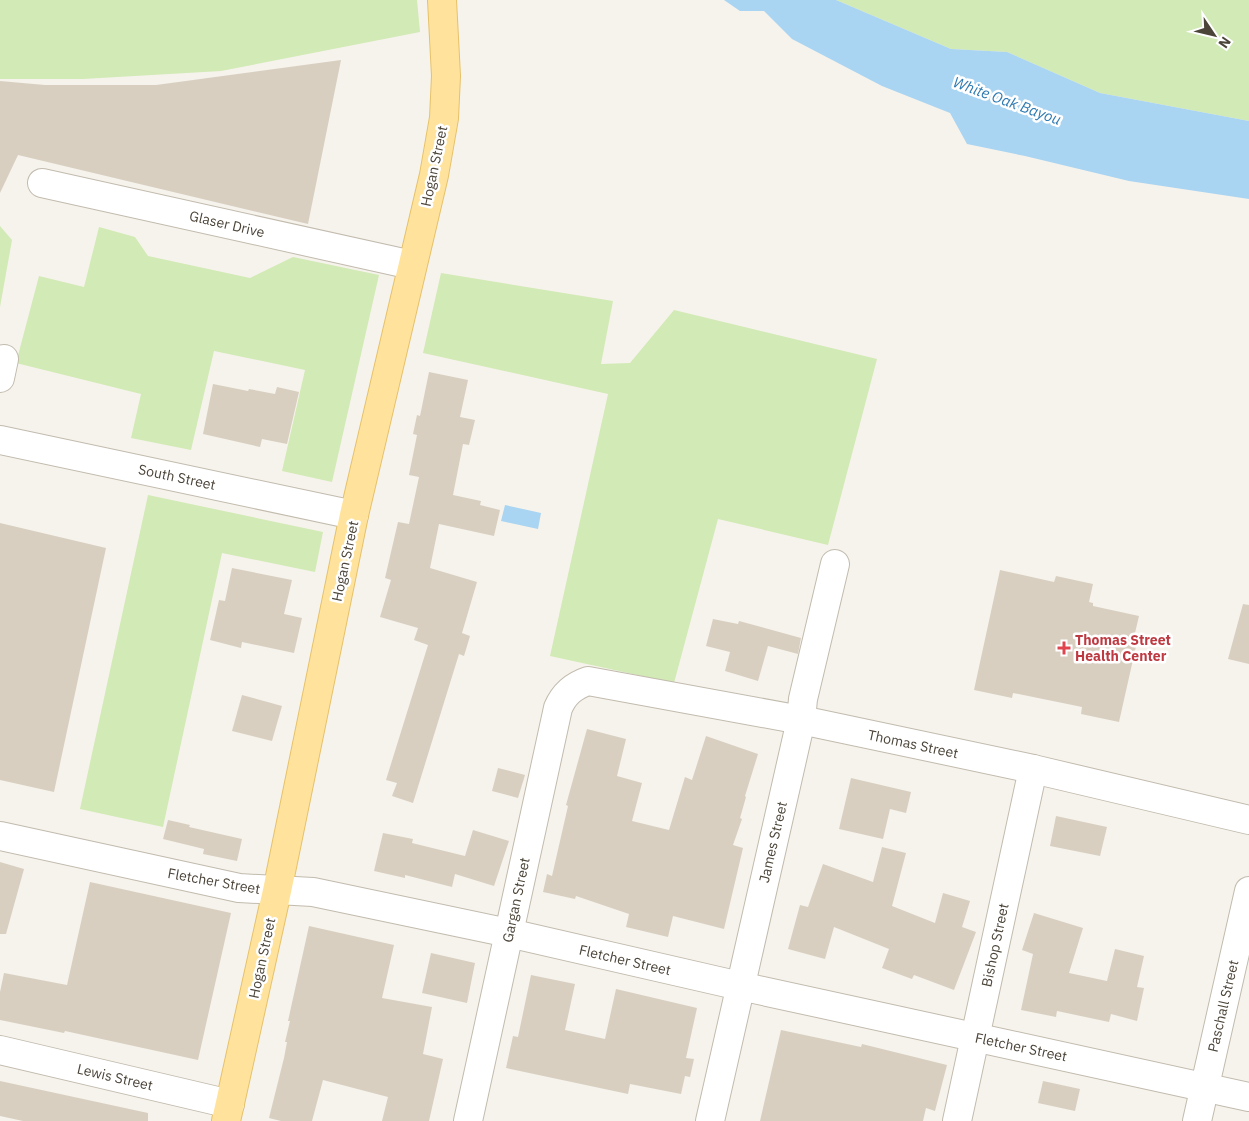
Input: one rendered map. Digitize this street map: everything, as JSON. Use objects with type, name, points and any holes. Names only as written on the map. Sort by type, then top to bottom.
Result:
[{"type":"main road","name":"Hogan Street","points":[[228,1112],[277,891],[354,515],[434,175],[444,118],[446,76],[442,0]]},
{"type":"street","name":"Glaser Drive","points":[[42,183],[412,265]]},
{"type":"street","name":"South Street","points":[[0,440],[354,515]]},
{"type":"street","name":"James Street","points":[[710,1121],[801,720],[803,699],[835,564]]},
{"type":"street","name":"Thomas Street","points":[[576,685],[588,681],[801,720],[1033,769],[1249,820]]},
{"type":"street","name":"Gargan Street","points":[[468,1121],[558,708],[563,697],[576,685]]},
{"type":"street","name":"Bishop Street","points":[[957,1121],[1033,769]]},
{"type":"street","name":"Fletcher Street","points":[[0,836],[238,888],[313,892],[509,933],[740,986],[1249,1097]]},
{"type":"street","name":"Paschall Street","points":[[1197,1121],[1249,891]]},
{"type":"street","name":"Lewis Street","points":[[0,1050],[228,1112]]},
{"type":"green space","points":[[0,0],[417,0],[420,32],[221,71],[83,79],[0,79]]},
{"type":"green space","points":[[836,0],[1249,0],[1249,121],[1100,93],[1007,52],[951,49]]},
{"type":"green space","points":[[0,226],[12,240],[0,307]]},
{"type":"green space","points":[[99,227],[135,237],[148,256],[250,278],[293,257],[379,275],[332,482],[282,471],[305,370],[214,351],[191,450],[131,438],[141,394],[16,363],[39,276],[84,287]]},
{"type":"green space","points":[[441,273],[613,301],[601,364],[630,363],[674,310],[877,359],[828,545],[718,519],[674,683],[550,656],[608,394],[423,353]]},
{"type":"green space","points":[[148,495],[323,532],[315,572],[222,553],[163,827],[80,809]]},
{"type":"water","name":"White Oak Bayou","points":[[724,0],[836,0],[951,49],[1007,52],[1100,93],[1249,121],[1249,199],[1129,181],[967,144],[950,113],[882,86],[792,39],[764,11],[740,11]]},
{"type":"water","points":[[505,505],[541,513],[538,529],[501,521]]},
{"type":"building","points":[[341,60],[308,224],[18,155],[0,193],[0,81],[45,85],[156,85]]},
{"type":"building","points":[[429,372],[468,380],[460,417],[475,420],[469,445],[463,444],[453,495],[481,501],[480,505],[500,510],[494,536],[439,524],[430,568],[477,582],[462,633],[470,636],[464,656],[459,654],[413,803],[392,796],[397,783],[386,780],[428,645],[414,640],[418,628],[380,617],[391,580],[385,578],[398,522],[409,524],[419,477],[409,475],[417,435],[413,434],[417,415],[420,416]]},
{"type":"building","points":[[213,384],[275,394],[277,387],[299,392],[287,444],[262,439],[260,447],[203,434]]},
{"type":"building","points":[[0,523],[106,548],[54,792],[0,780]]},
{"type":"building","points":[[232,568],[292,580],[284,614],[302,618],[294,653],[242,642],[241,648],[210,640],[219,600],[225,601]]},
{"type":"building","points":[[1000,570],[1054,582],[1056,576],[1093,584],[1089,602],[1093,603],[1093,606],[1139,616],[1135,633],[1139,633],[1119,722],[1081,714],[1082,707],[1013,693],[1012,698],[974,690]]},
{"type":"building","points":[[1243,604],[1249,605],[1249,664],[1228,659]]},
{"type":"building","points":[[713,619],[738,624],[739,621],[801,638],[798,654],[768,646],[758,681],[725,671],[730,652],[706,646]]},
{"type":"building","points":[[242,695],[282,706],[272,741],[232,731]]},
{"type":"building","points":[[587,729],[626,739],[617,776],[642,783],[632,821],[669,830],[685,777],[692,780],[706,736],[758,754],[745,796],[740,818],[742,819],[733,845],[743,848],[724,929],[673,916],[668,937],[626,927],[629,914],[576,896],[575,899],[543,892],[547,874],[552,876],[568,806],[566,805]]},
{"type":"building","points":[[498,768],[525,775],[518,798],[492,791]]},
{"type":"building","points":[[851,778],[911,792],[906,813],[890,809],[883,839],[839,829]]},
{"type":"building","points":[[1056,816],[1107,827],[1100,856],[1050,846]]},
{"type":"building","points":[[168,820],[190,825],[189,827],[242,839],[237,861],[203,854],[204,849],[163,839]]},
{"type":"building","points":[[473,830],[509,841],[494,886],[455,874],[452,887],[405,875],[405,878],[374,871],[383,833],[413,839],[412,843],[465,856]]},
{"type":"building","points":[[882,847],[906,853],[892,906],[935,923],[943,893],[970,901],[962,927],[976,932],[954,990],[914,975],[912,979],[882,968],[889,949],[834,927],[825,959],[788,949],[800,905],[808,907],[823,864],[873,882]]},
{"type":"building","points":[[0,862],[24,869],[6,934],[0,934]]},
{"type":"building","points":[[90,882],[231,913],[198,1060],[65,1031],[64,1033],[0,1020],[0,992],[4,973],[67,985]]},
{"type":"building","points":[[1034,913],[1083,928],[1069,973],[1107,981],[1115,949],[1144,956],[1137,987],[1144,988],[1137,1021],[1111,1014],[1109,1022],[1057,1011],[1056,1017],[1021,1010],[1033,954],[1022,950]]},
{"type":"building","points":[[309,926],[394,945],[382,998],[432,1007],[423,1054],[443,1059],[429,1121],[382,1121],[388,1097],[323,1080],[312,1121],[281,1121],[269,1118],[284,1058],[287,1042],[285,1042],[290,1021],[288,1021]]},
{"type":"building","points":[[431,953],[475,963],[467,1003],[422,993]]},
{"type":"building","points":[[531,975],[575,984],[565,1030],[605,1039],[616,989],[697,1008],[686,1058],[694,1059],[690,1077],[685,1076],[681,1094],[630,1084],[628,1094],[506,1068],[513,1036],[518,1037]]},
{"type":"building","points":[[781,1030],[861,1047],[862,1044],[947,1065],[935,1111],[926,1108],[923,1121],[760,1121]]},
{"type":"building","points":[[0,1081],[148,1113],[148,1121],[23,1121],[0,1116]]},
{"type":"building","points":[[1043,1081],[1080,1089],[1075,1111],[1038,1103]]},
{"type":"place","name":"Thomas Street Health Center","points":[[1064,648]]}]
